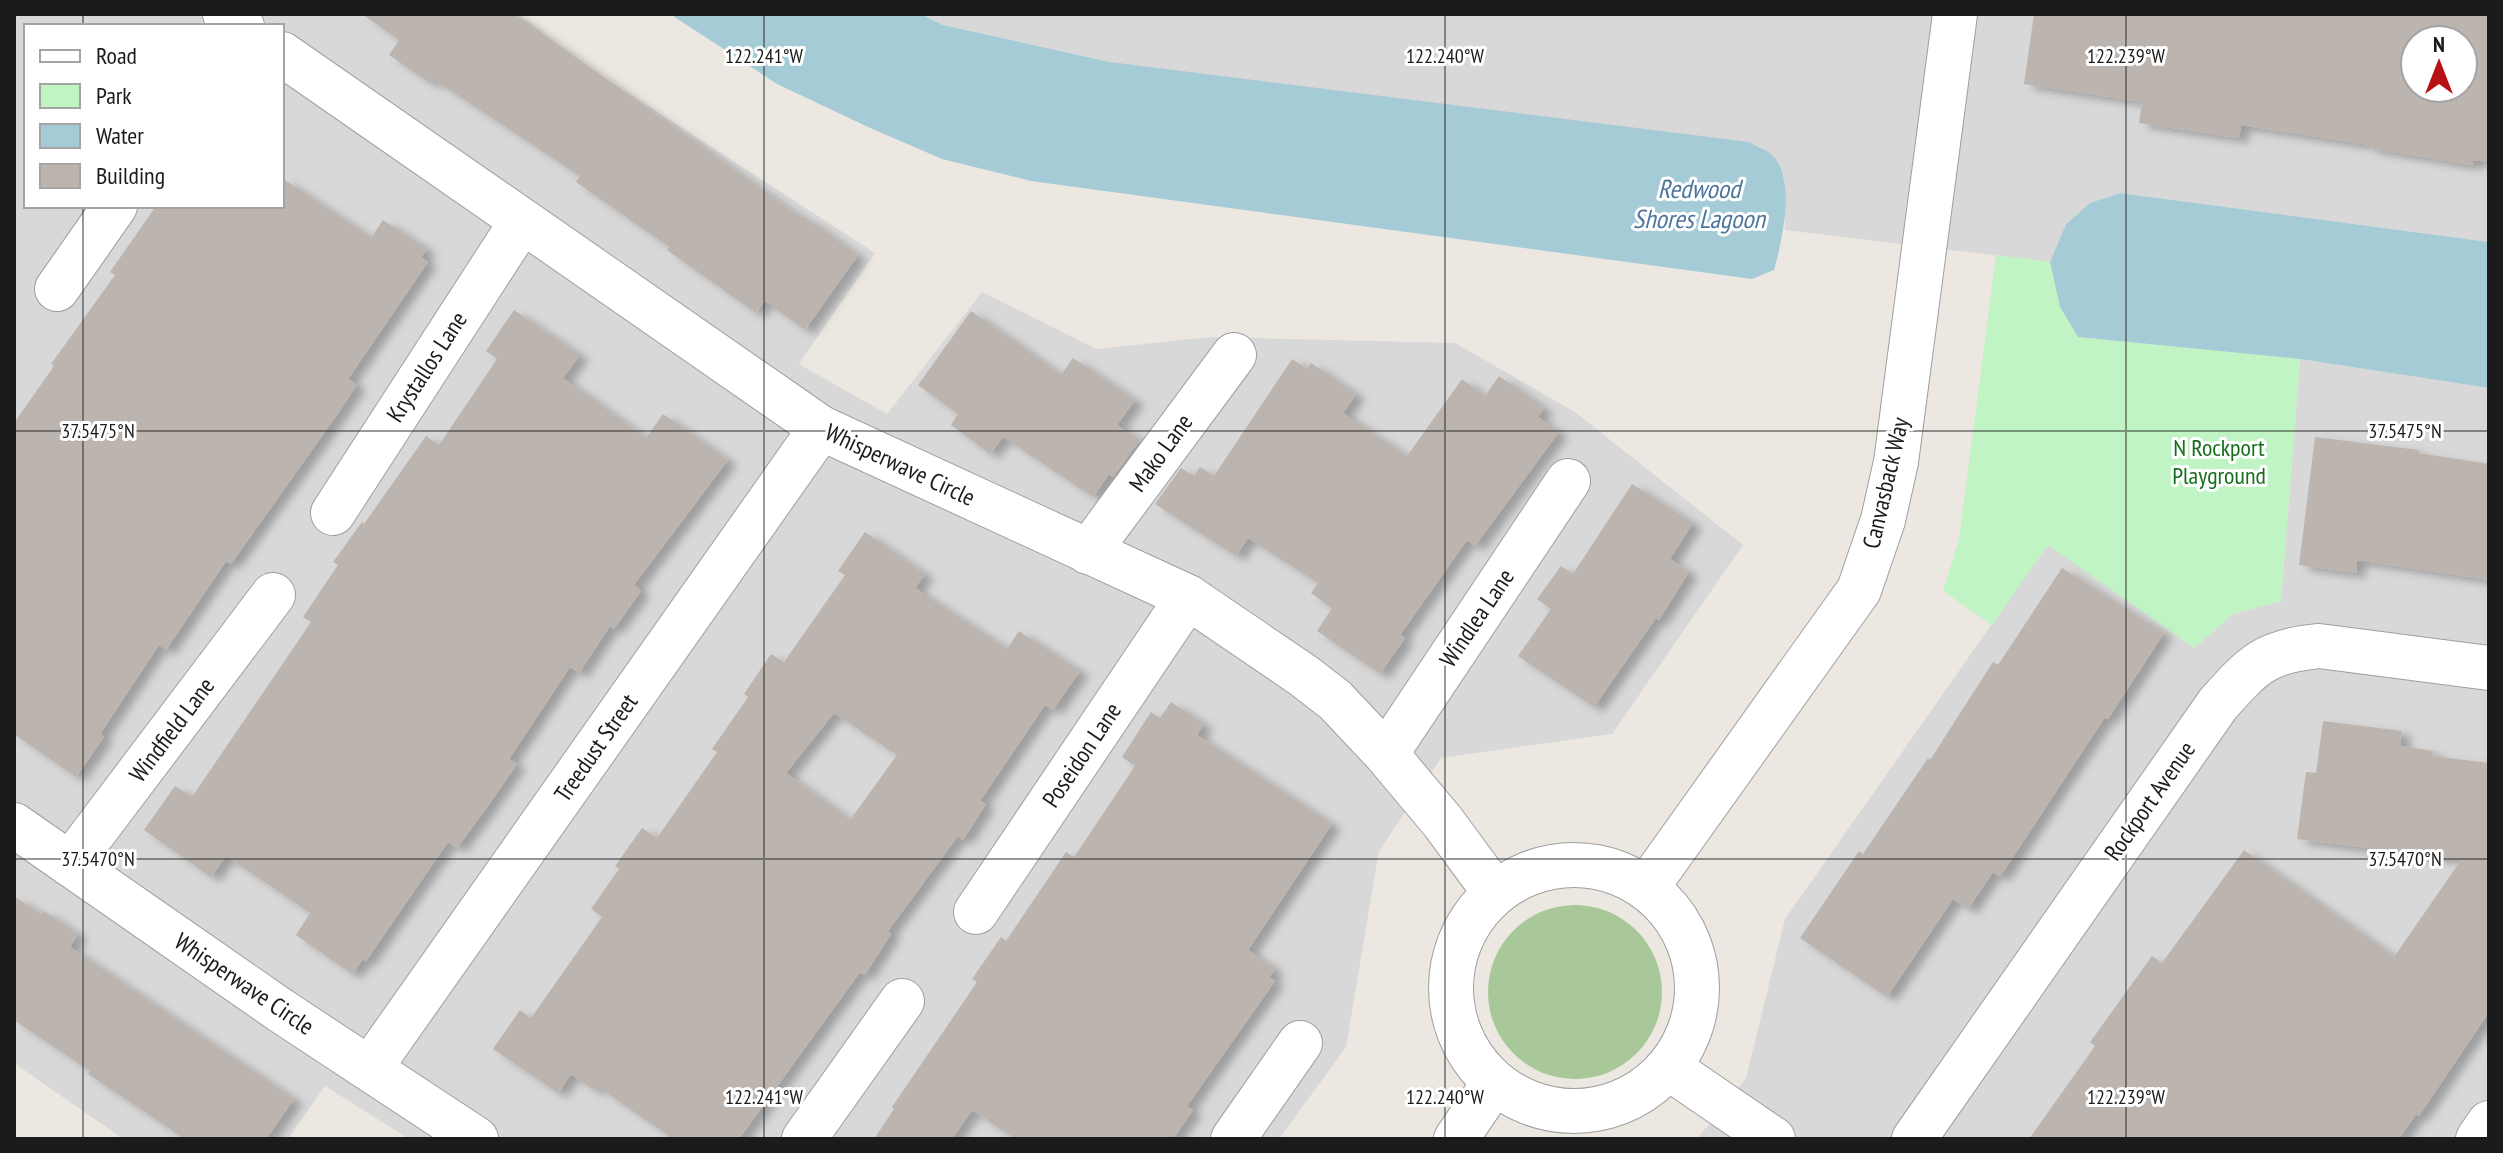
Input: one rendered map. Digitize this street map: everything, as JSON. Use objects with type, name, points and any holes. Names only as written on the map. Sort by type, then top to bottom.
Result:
[{"type":"street","name":"Canvasback Way","points":[[1647,887],[1859,590],[1874,548],[1896,462],[1955,14]]},
{"type":"street","name":"Whisperwave Circle","points":[[284,55],[821,428],[1188,597],[1292,667],[1335,700],[1386,754],[1443,822],[1493,890]]},
{"type":"street","points":[[57,289],[114,208]]},
{"type":"street","name":"Krystallos Lane","points":[[333,513],[522,221]]},
{"type":"street","name":"Mako Lane","points":[[1088,552],[1234,355]]},
{"type":"street","name":"Treedust Street","points":[[370,1068],[821,428]]},
{"type":"street","name":"Windlea Lane","points":[[1386,754],[1568,481]]},
{"type":"street","name":"Windfield Lane","points":[[70,864],[273,595]]},
{"type":"street","name":"Poseidon Lane","points":[[976,912],[1188,597]]},
{"type":"street","name":"Rockport Avenue","points":[[1914,1139],[2218,704],[2265,657],[2319,646],[2489,668]]},
{"type":"street","name":"Whisperwave Circle","points":[[14,825],[280,1010],[476,1139]]},
{"type":"street","points":[[1562,864],[1606,868],[1647,887],[1676,916],[1694,952],[1699,993],[1690,1033],[1669,1068],[1640,1093],[1604,1108],[1566,1112],[1528,1103],[1494,1083],[1469,1053],[1453,1016],[1450,976],[1460,937],[1493,890],[1518,876],[1562,864]]},
{"type":"street","points":[[804,1139],[902,1001]]},
{"type":"street","points":[[1233,1139],[1300,1043]]},
{"type":"street","points":[[1669,1068],[1773,1139]]},
{"type":"street","points":[[1456,1139],[1494,1083]]},
{"type":"street","points":[[2478,1139],[2489,1123]]},
{"type":"shaded area","points":[[14,14],[518,14],[594,71],[875,253],[799,364],[887,414],[982,292],[1097,349],[1209,337],[1455,343],[1575,412],[1743,545],[1612,734],[1441,758],[1379,851],[1346,1047],[1279,1139],[409,1139],[325,1086],[288,1139],[123,1139],[14,1063]]},
{"type":"shaded area","points":[[921,14],[2489,14],[2489,242],[2120,193],[2090,203],[2066,224],[2050,262],[1785,230],[1784,177],[1110,62],[943,25]]},
{"type":"shaded area","points":[[2300,359],[2489,388],[2489,1139],[1697,1139],[1746,1078],[1785,919],[2048,544],[2194,648],[2233,614],[2281,601]]},
{"type":"green space","name":"N Rockport Playground","points":[[1996,255],[2050,262],[2060,307],[2078,337],[2300,359],[2281,601],[2233,614],[2194,648],[2048,545],[1992,625],[1943,591],[1959,539]]},
{"type":"green space","points":[[1575,905],[1608,912],[1636,931],[1655,959],[1662,992],[1655,1025],[1636,1053],[1608,1072],[1575,1079],[1542,1072],[1514,1053],[1495,1025],[1488,992],[1495,959],[1514,931],[1542,912]]},
{"type":"water","name":"Redwood Shores Lagoon","points":[[670,14],[921,14],[943,25],[1110,62],[1749,142],[1771,154],[1784,178],[1785,210],[1781,243],[1774,270],[1752,279],[1031,181],[942,159],[868,127],[777,84]]},
{"type":"water","points":[[2120,193],[2489,242],[2489,388],[2300,359],[2078,337],[2060,307],[2050,262],[2066,224],[2090,203]]},
{"type":"building","points":[[362,14],[515,14],[858,255],[805,330],[765,301],[756,313],[576,182],[580,176],[433,79],[430,83],[389,55],[399,40]]},
{"type":"building","points":[[2034,14],[2489,14],[2489,162],[2473,160],[2472,165],[2241,125],[2239,138],[2139,123],[2142,102],[2024,84]]},
{"type":"building","points":[[284,179],[371,238],[383,220],[427,249],[421,257],[428,262],[348,379],[357,385],[339,412],[231,564],[226,561],[166,650],[159,645],[100,734],[104,737],[76,777],[14,734],[14,423],[54,366],[51,364],[115,275],[110,272],[155,208],[284,208]]},
{"type":"building","points":[[514,310],[580,355],[563,378],[646,438],[663,414],[728,460],[634,585],[641,591],[614,629],[610,626],[579,673],[570,667],[509,759],[517,764],[488,806],[457,848],[448,842],[366,961],[363,959],[352,974],[296,935],[310,913],[226,856],[211,877],[144,830],[175,786],[192,797],[311,622],[303,617],[338,565],[333,562],[426,436],[439,445],[497,359],[486,351]]},
{"type":"building","points":[[971,311],[1061,375],[1073,358],[1135,400],[1117,425],[1140,440],[1113,477],[1109,474],[1093,497],[1003,437],[990,454],[951,425],[958,414],[918,385]]},
{"type":"building","points":[[1292,359],[1307,369],[1311,363],[1356,394],[1343,413],[1407,456],[1462,379],[1485,396],[1499,376],[1544,408],[1538,417],[1559,432],[1475,546],[1467,540],[1400,635],[1405,638],[1380,674],[1317,631],[1332,608],[1311,593],[1318,583],[1248,538],[1236,556],[1155,504],[1181,468],[1194,476],[1200,467],[1214,476]]},
{"type":"building","points":[[2315,437],[2419,450],[2418,453],[2489,464],[2489,580],[2357,560],[2356,573],[2299,565]]},
{"type":"building","points":[[1632,484],[1693,523],[1670,559],[1689,572],[1659,620],[1656,618],[1594,707],[1518,656],[1551,609],[1537,599],[1561,566],[1573,574]]},
{"type":"building","points":[[865,532],[925,574],[915,588],[1007,649],[1019,631],[1080,671],[1053,710],[1045,705],[980,801],[986,804],[963,840],[958,836],[888,931],[891,934],[865,975],[860,972],[739,1139],[673,1139],[597,1086],[594,1090],[571,1074],[558,1093],[493,1049],[520,1010],[531,1018],[602,917],[591,909],[619,869],[615,866],[642,828],[657,838],[717,752],[712,749],[748,697],[744,694],[771,654],[784,662],[845,575],[838,571]],"holes":[[[834,713],[897,755],[850,820],[786,773]]]},
{"type":"building","points":[[2062,568],[2164,633],[2000,877],[1993,872],[1968,909],[1953,899],[1887,997],[1800,938],[1859,851],[1863,854],[1928,758],[1930,760],[1993,662],[1998,665]]},
{"type":"building","points":[[1171,702],[1204,724],[1197,735],[1332,824],[1248,950],[1275,969],[1269,977],[1275,981],[1187,1106],[1193,1110],[1173,1139],[1015,1139],[972,1110],[952,1139],[874,1139],[894,1109],[892,1107],[977,982],[972,979],[1001,937],[1006,941],[1066,852],[1074,857],[1135,766],[1122,757],[1151,712],[1160,718]]},
{"type":"building","points":[[2323,721],[2402,731],[2400,746],[2433,751],[2432,756],[2489,763],[2489,1012],[2419,1116],[2416,1114],[2399,1139],[2029,1139],[2095,1046],[2090,1042],[2152,956],[2162,963],[2244,850],[2394,957],[2461,860],[2297,839],[2306,772],[2316,773]]},
{"type":"building","points":[[14,896],[42,915],[44,911],[78,934],[70,947],[294,1099],[266,1139],[185,1139],[14,1020]]}]
